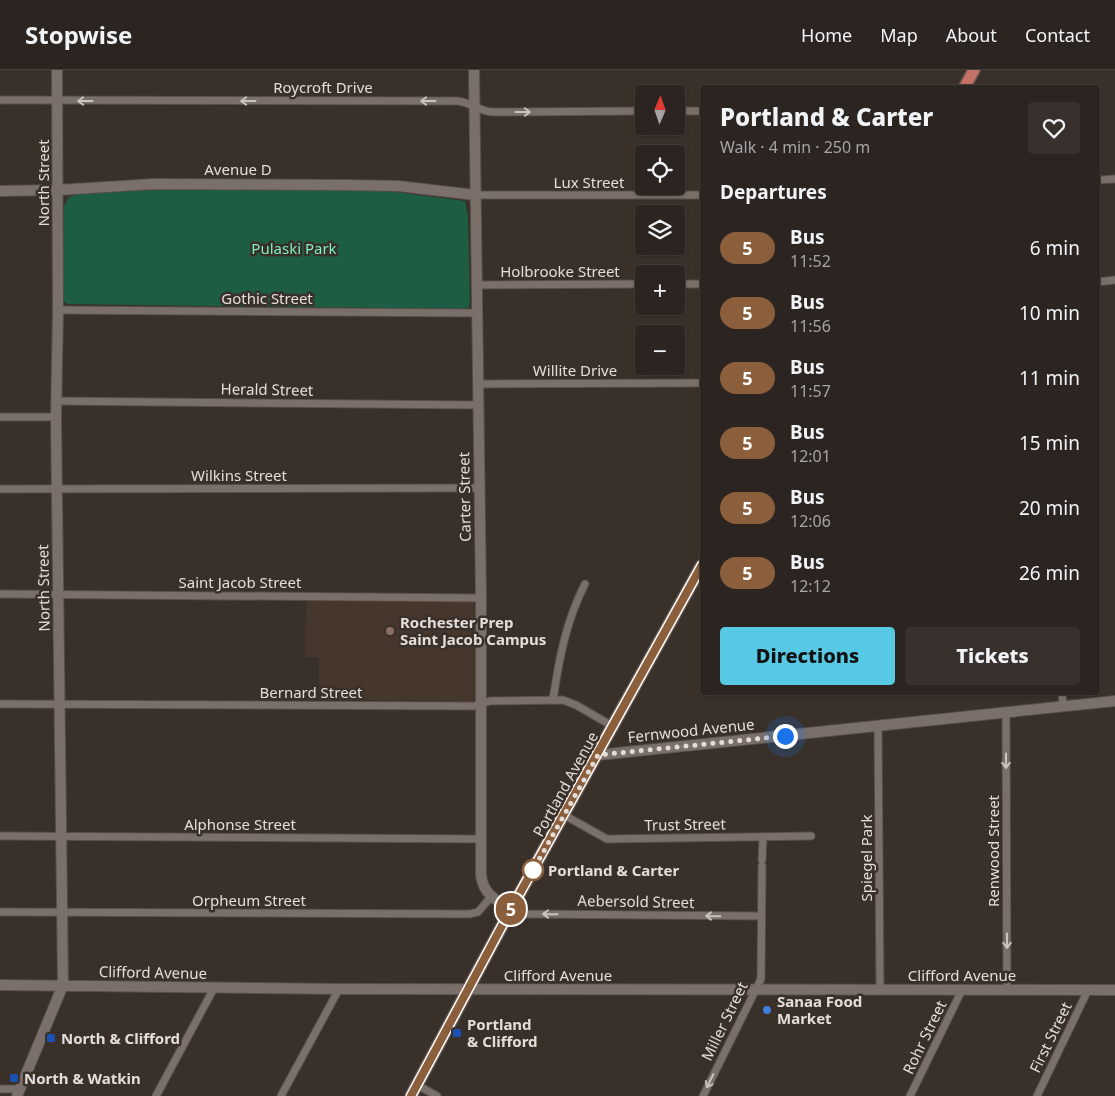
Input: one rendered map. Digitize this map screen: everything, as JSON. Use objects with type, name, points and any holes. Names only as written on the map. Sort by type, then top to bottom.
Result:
[{"type":"main road","points":[[966,85],[974,70]]},
{"type":"main road","name":"Portland Avenue","points":[[411,1096],[467,989],[614,727],[700,569]]},
{"type":"street","name":"North Street","points":[[18,1092],[62,985],[56,488],[58,310],[57,70]]},
{"type":"street","name":"Carter Street","points":[[474,70],[481,598],[481,839],[482,884],[491,897]]},
{"type":"street","name":"Roycroft Drive","points":[[0,100],[457,101],[466,102],[475,108],[492,112],[635,111]]},
{"type":"street","points":[[685,111],[700,111]]},
{"type":"street","points":[[1100,180],[1115,179]]},
{"type":"street","name":"Avenue D","points":[[0,190],[58,190],[154,184],[344,185],[398,186],[475,195]]},
{"type":"street","name":"Lux Street","points":[[475,195],[700,195]]},
{"type":"street","points":[[1100,282],[1115,280]]},
{"type":"street","name":"Holbrooke Street","points":[[476,285],[635,284]]},
{"type":"street","points":[[685,284],[700,284]]},
{"type":"street","name":"Gothic Street","points":[[58,310],[477,313]]},
{"type":"street","name":"Willite Drive","points":[[478,384],[700,383]]},
{"type":"street","name":"Herald Street","points":[[56,401],[478,405]]},
{"type":"street","points":[[0,416],[56,417]]},
{"type":"street","name":"Wilkins Street","points":[[0,489],[479,488]]},
{"type":"street","points":[[553,700],[568,623],[585,584]]},
{"type":"street","name":"Saint Jacob Street","points":[[0,594],[481,598]]},
{"type":"street","points":[[1062,695],[1063,706]]},
{"type":"street","name":"Bernard Street","points":[[0,704],[473,706],[490,701],[553,700],[570,702],[614,727]]},
{"type":"street","name":"Fernwood Avenue","points":[[598,755],[1115,701]]},
{"type":"street","name":"Renwood Street","points":[[1006,712],[1007,990]]},
{"type":"street","name":"Spiegel Park","points":[[878,726],[880,990]]},
{"type":"street","name":"Trust Street","points":[[564,815],[607,838],[811,836]]},
{"type":"street","name":"Alphonse Street","points":[[0,836],[481,839]]},
{"type":"street","name":"Miller Street","points":[[703,1096],[761,979],[763,837]]},
{"type":"street","points":[[491,897],[511,909]]},
{"type":"street","name":"Orpheum Street","points":[[0,912],[470,914],[478,912],[491,897]]},
{"type":"street","name":"Aebersold Street","points":[[511,909],[526,914],[761,916]]},
{"type":"street","name":"Clifford Avenue","points":[[0,985],[339,989],[1115,990]]},
{"type":"street","points":[[156,1096],[214,988]]},
{"type":"street","points":[[281,1096],[339,989]]},
{"type":"street","name":"Rohr Street","points":[[910,1096],[962,990]]},
{"type":"street","name":"First Street","points":[[1037,1096],[1088,990]]},
{"type":"street","points":[[417,1085],[437,1096]]},
{"type":"street","points":[[0,1089],[18,1092]]},
{"type":"shaded area","name":"Rochester Prep Saint Jacob Campus","points":[[306,600],[471,601],[475,605],[476,698],[471,701],[319,700],[319,657],[305,657]]},
{"type":"green space","name":"Pulaski Park","points":[[155,189],[379,190],[465,201],[468,216],[470,304],[468,308],[463,309],[68,304],[63,301],[64,206],[69,197],[81,193]]},
{"type":"bus line","name":"5","points":[[411,1096],[467,989],[700,569]]},
{"type":"place","name":"Rochester Prep Saint Jacob Campus","points":[[390,631]]},
{"type":"place","name":"Portland & Carter","points":[[533,870]]},
{"type":"place","name":"Sanaa Food Market","points":[[767,1010]]},
{"type":"place","name":"Portland & Clifford","points":[[457,1033]]},
{"type":"place","name":"North & Clifford","points":[[51,1038]]},
{"type":"place","name":"North & Watkin","points":[[14,1078]]},
{"type":"route","points":[[533,870],[532,872],[598,755],[785,736]]}]
